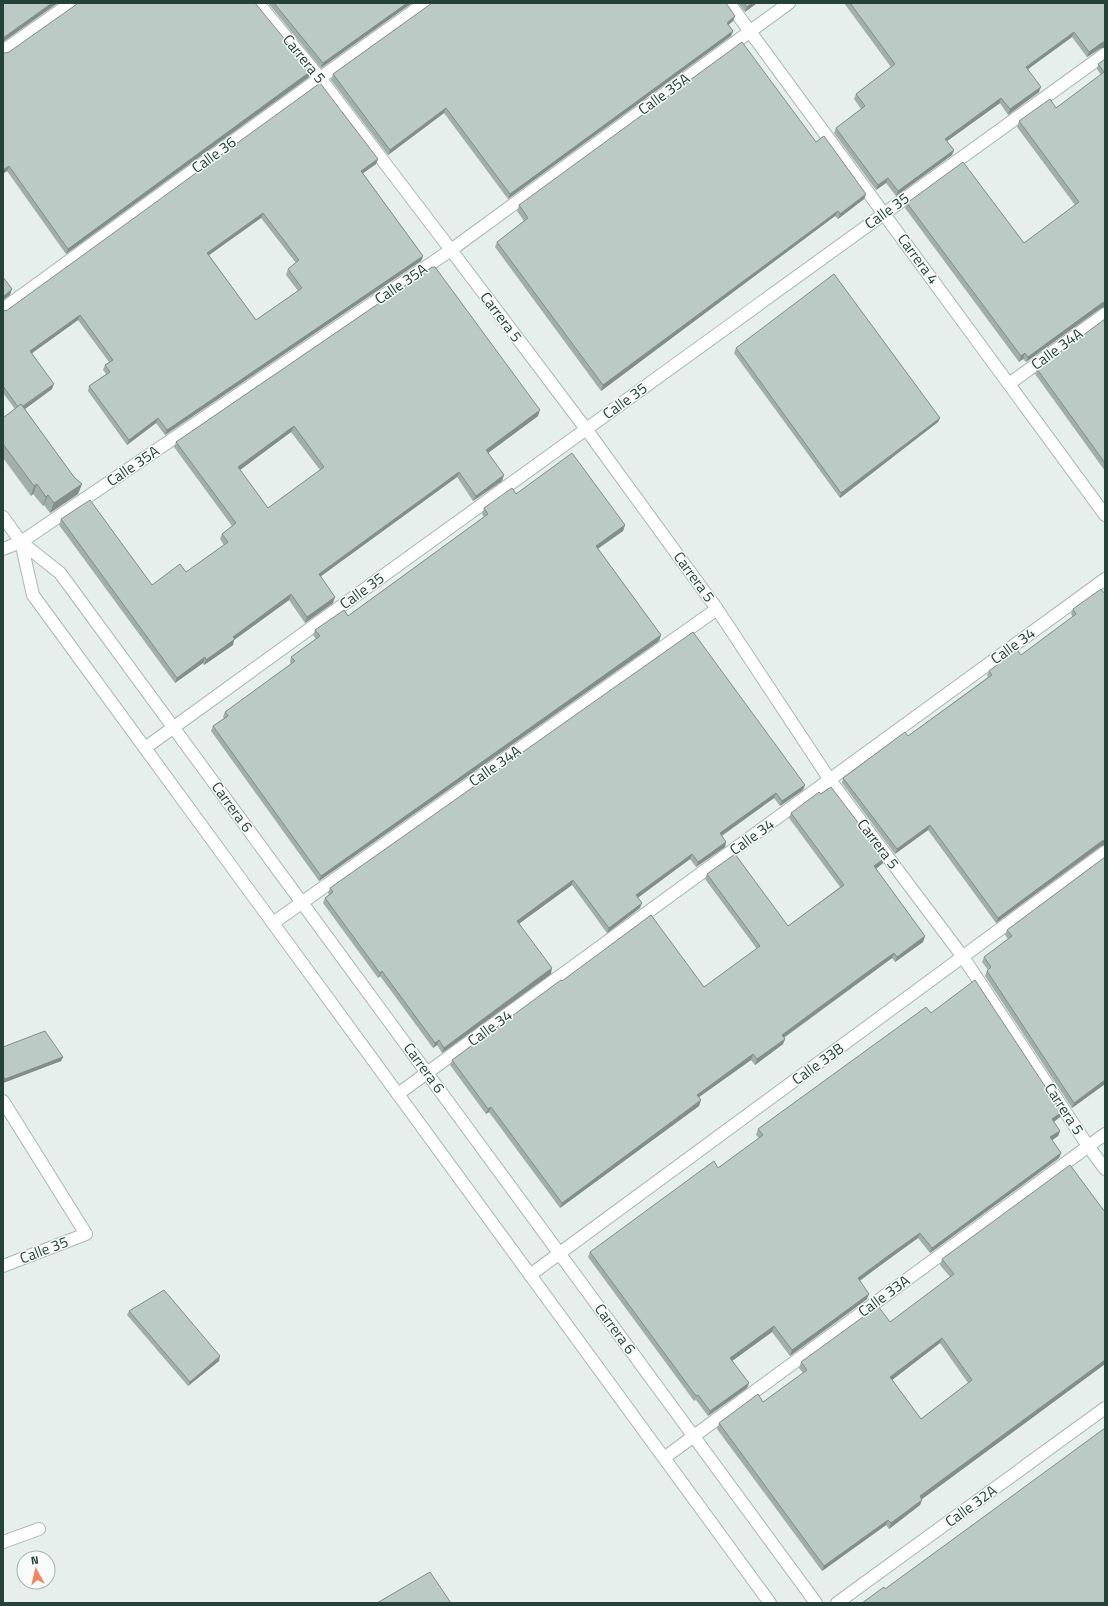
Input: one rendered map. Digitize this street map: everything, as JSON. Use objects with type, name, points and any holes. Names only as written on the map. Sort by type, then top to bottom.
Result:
[{"type":"street","points":[[3,51],[71,3]]},
{"type":"street","name":"Carrera 5","points":[[258,3],[320,78],[451,250],[586,429],[717,609],[830,780],[963,957],[1088,1146],[1105,1169]]},
{"type":"street","name":"Calle 36","points":[[3,309],[425,3]]},
{"type":"street","name":"Carrera 4","points":[[729,3],[1105,516]]},
{"type":"street","name":"Calle 35A","points":[[3,549],[21,542],[451,250],[789,3]]},
{"type":"street","name":"Calle 35","points":[[145,748],[1105,54]]},
{"type":"street","name":"Calle 34A","points":[[1009,384],[1105,314]]},
{"type":"street","name":"Carrera 6","points":[[3,517],[21,542],[60,573],[816,1603]]},
{"type":"street","name":"Carrera 6","points":[[21,542],[33,595],[770,1603]]},
{"type":"street","name":"Calle 34","points":[[398,1094],[1105,579]]},
{"type":"street","name":"Calle 34A","points":[[273,923],[717,609]]},
{"type":"street","name":"Calle 33B","points":[[530,1275],[1105,852]]},
{"type":"street","name":"Calle 35","points":[[3,1101],[86,1234],[3,1266]]},
{"type":"street","name":"Calle 33A","points":[[664,1458],[1105,1134]]},
{"type":"street","name":"Calle 32A","points":[[837,1603],[1105,1408]]},
{"type":"street","points":[[3,1542],[39,1529]]},
{"type":"building","points":[[3,3],[52,3],[3,38]]},
{"type":"building","points":[[78,3],[255,3],[311,71],[68,249],[9,166],[3,170],[3,52],[9,52]]},
{"type":"building","points":[[274,3],[407,3],[323,63]]},
{"type":"building","points":[[432,3],[726,3],[735,16],[727,23],[733,31],[510,194],[446,108],[390,150],[333,74]]},
{"type":"building","points":[[744,3],[752,3],[747,7]]},
{"type":"building","points":[[850,3],[1105,3],[1105,42],[1089,52],[1074,32],[1026,67],[1041,87],[1010,109],[1001,98],[945,139],[954,150],[898,191],[888,178],[878,185],[836,128],[865,106],[856,94],[895,64]]},
{"type":"building","points":[[742,42],[816,142],[824,136],[866,194],[840,214],[838,211],[603,385],[497,242],[528,218],[519,205]]},
{"type":"building","points":[[1105,59],[1105,302],[1028,357],[1025,353],[1021,356],[907,203],[963,162],[1024,243],[1079,202],[1019,121],[1050,99],[1056,108],[1104,72],[1098,64]]},
{"type":"building","points":[[320,83],[378,159],[361,171],[423,256],[167,430],[158,418],[129,440],[89,386],[110,372],[105,365],[113,360],[80,315],[30,351],[54,384],[23,406],[21,404],[18,407],[3,386],[3,310],[6,311]],"holes":[[[263,213],[299,260],[288,269],[302,288],[256,320],[207,253]]]},
{"type":"building","points":[[432,267],[435,267],[540,410],[486,450],[504,475],[476,496],[459,472],[319,574],[335,597],[307,617],[291,594],[233,637],[235,639],[206,660],[205,657],[177,678],[61,519],[90,500],[152,585],[180,564],[186,572],[228,542],[222,534],[236,523],[176,442]],"holes":[[[294,426],[324,467],[268,508],[238,467]]]},
{"type":"building","points":[[834,274],[940,418],[841,493],[736,348]]},
{"type":"building","points":[[3,277],[12,289],[3,297]]},
{"type":"building","points":[[1105,319],[1105,463],[1037,369]]},
{"type":"building","points":[[21,404],[74,477],[82,484],[54,503],[48,495],[46,497],[37,484],[34,486],[3,444],[3,418]]},
{"type":"building","points":[[572,453],[625,525],[596,546],[661,635],[321,876],[213,726],[228,716],[225,712],[295,661],[291,657],[320,636],[315,630],[344,610],[348,616],[488,514],[484,508],[512,488],[516,494]]},
{"type":"building","points":[[1101,589],[1104,593],[1105,592],[1105,840],[998,918],[930,825],[897,849],[843,778],[905,732],[908,736],[992,675],[989,671],[1017,650],[1021,655],[1076,614],[1073,609]]},
{"type":"building","points":[[693,632],[805,785],[782,801],[776,793],[720,833],[726,842],[698,862],[692,854],[636,895],[642,903],[609,928],[573,880],[517,921],[552,968],[444,1048],[439,1040],[435,1043],[382,971],[380,973],[325,898],[333,892],[330,888]]},
{"type":"building","points":[[831,787],[885,858],[874,866],[925,936],[897,957],[894,953],[866,973],[782,1035],[785,1039],[757,1059],[753,1054],[697,1095],[701,1100],[562,1203],[491,1107],[488,1109],[452,1060],[651,915],[704,987],[760,946],[707,874],[735,854],[788,926],[844,885],[791,813],[819,792],[821,794]]},
{"type":"building","points":[[1105,857],[1105,1080],[1074,1103],[987,971],[991,967],[984,957],[1012,936],[1007,930]]},
{"type":"building","points":[[975,980],[1062,1112],[1052,1119],[1060,1131],[1050,1137],[1061,1153],[932,1248],[920,1233],[892,1253],[858,1278],[869,1294],[792,1350],[774,1326],[730,1358],[749,1383],[710,1411],[698,1395],[696,1396],[590,1252],[714,1161],[718,1168],[763,1135],[758,1129],[926,1007],[931,1013]]},
{"type":"building","points":[[45,1031],[63,1057],[5,1079],[3,1076],[3,1047]]},
{"type":"building","points":[[1070,1165],[1105,1212],[1105,1360],[920,1496],[922,1500],[891,1523],[888,1520],[824,1566],[719,1423],[758,1394],[763,1402],[807,1370],[801,1362],[878,1306],[890,1322],[954,1274],[942,1259]],"holes":[[[942,1338],[972,1380],[921,1419],[890,1377]]]},
{"type":"building","points":[[164,1290],[220,1356],[190,1382],[129,1311]]},
{"type":"building","points":[[1105,1428],[1105,1603],[862,1603],[884,1587],[885,1589]]},
{"type":"building","points":[[430,1572],[451,1603],[377,1603]]}]
